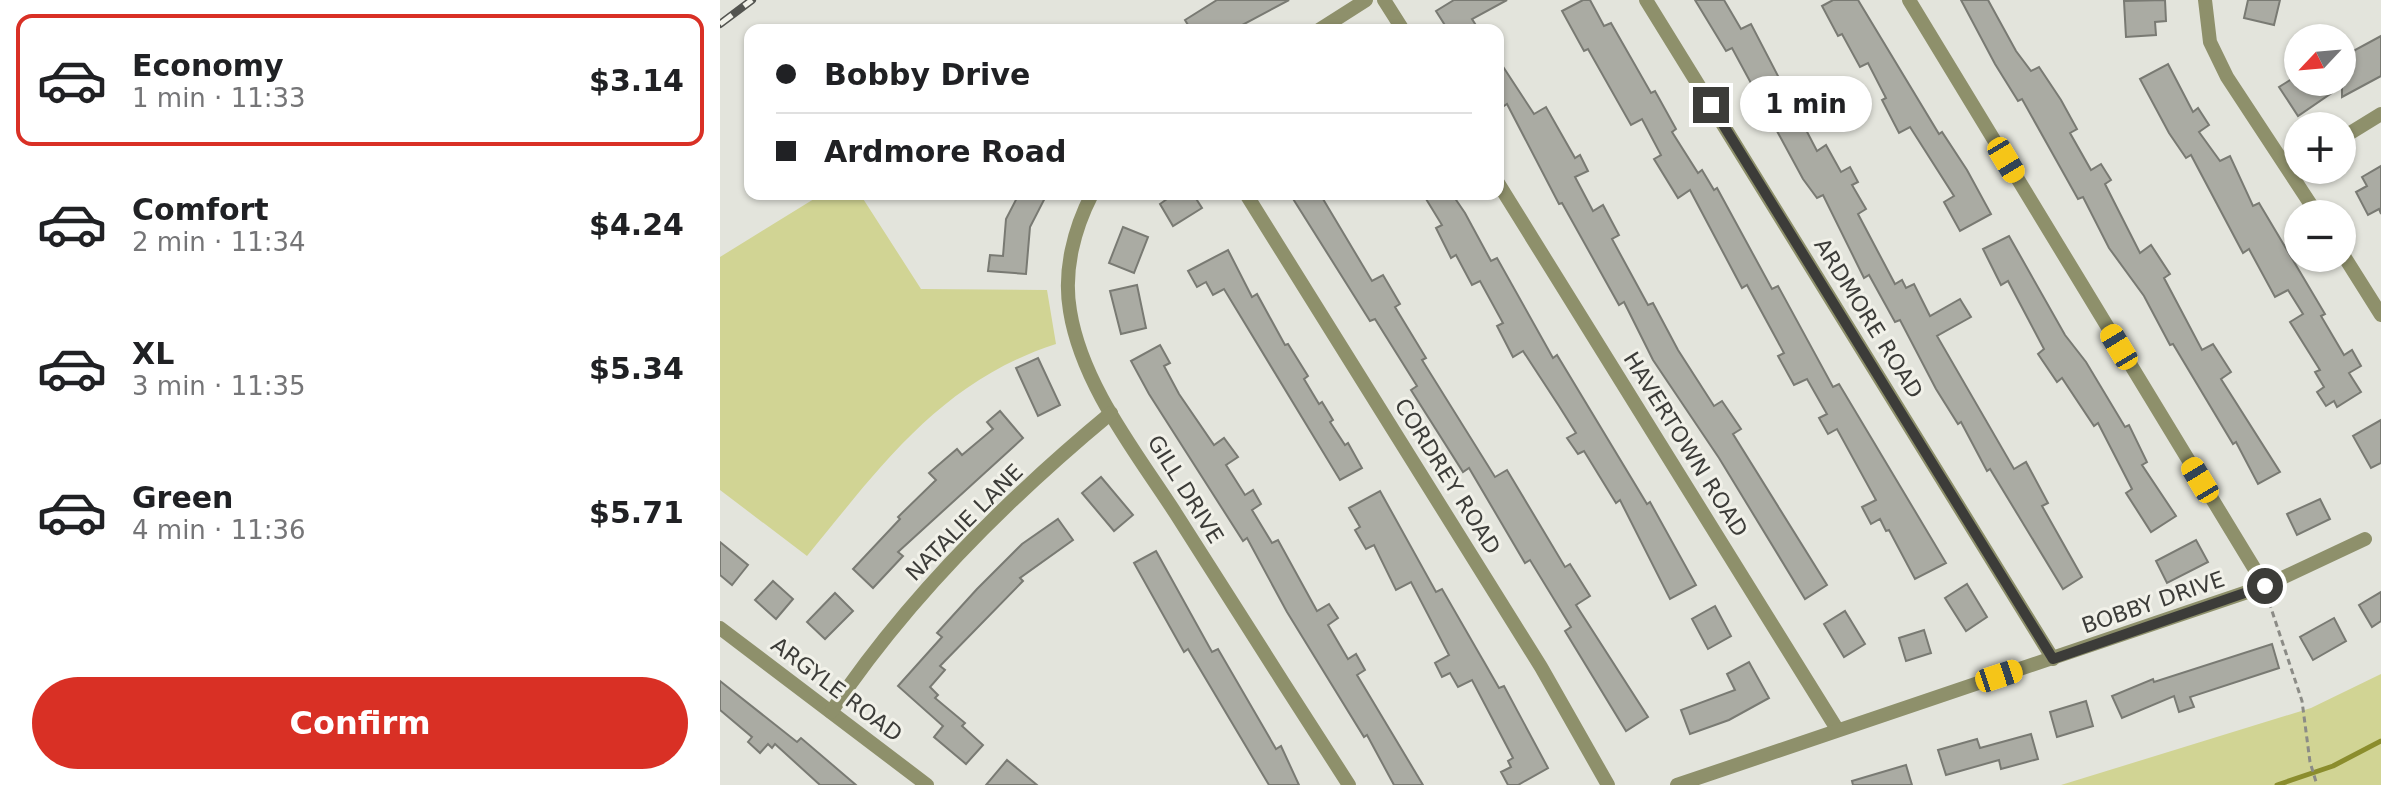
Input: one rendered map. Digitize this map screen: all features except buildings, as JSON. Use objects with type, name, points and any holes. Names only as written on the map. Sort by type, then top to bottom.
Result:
[{"type":"street","points":[[1328,24],[1366,0]]},
{"type":"street","points":[[1384,0],[1399,24]]},
{"type":"street","name":"ARDMORE ROAD","points":[[1646,0],[2053,659]]},
{"type":"street","points":[[1909,0],[2265,586]]},
{"type":"street","points":[[2205,0],[2210,42],[2227,77],[2284,155]]},
{"type":"street","points":[[2356,129],[2381,114]]},
{"type":"street","name":"HAVERTOWN ROAD","points":[[1504,193],[1837,729]]},
{"type":"street","name":"GILL DRIVE","points":[[1089,200],[1076,224],[1068,273],[1069,309],[1078,344],[1111,413],[1349,785]]},
{"type":"street","name":"CORDREY ROAD","points":[[1250,200],[1541,667],[1608,785]]},
{"type":"street","points":[[2354,272],[2381,315]]},
{"type":"street","name":"NATALIE LANE","points":[[831,712],[854,677],[938,573],[1111,413]]},
{"type":"street","name":"BOBBY DRIVE","points":[[1677,785],[2265,586],[2365,539]]},
{"type":"street","name":"ARGYLE ROAD","points":[[720,628],[927,785]]},
{"type":"path","points":[[2265,586],[2302,701],[2310,762],[2317,784]]},
{"type":"green space","points":[[812,200],[864,200],[921,289],[1047,290],[1056,344],[1015,360],[979,380],[946,404],[888,459],[807,556],[720,490],[720,257]]},
{"type":"green space","points":[[2381,674],[2381,785],[2061,785],[2311,708]]},
{"type":"waterway","points":[[2277,785],[2333,766],[2381,741]]},
{"type":"railway","points":[[720,24],[752,0]]},
{"type":"route","points":[[1711,105],[2053,659],[2265,586]]}]
